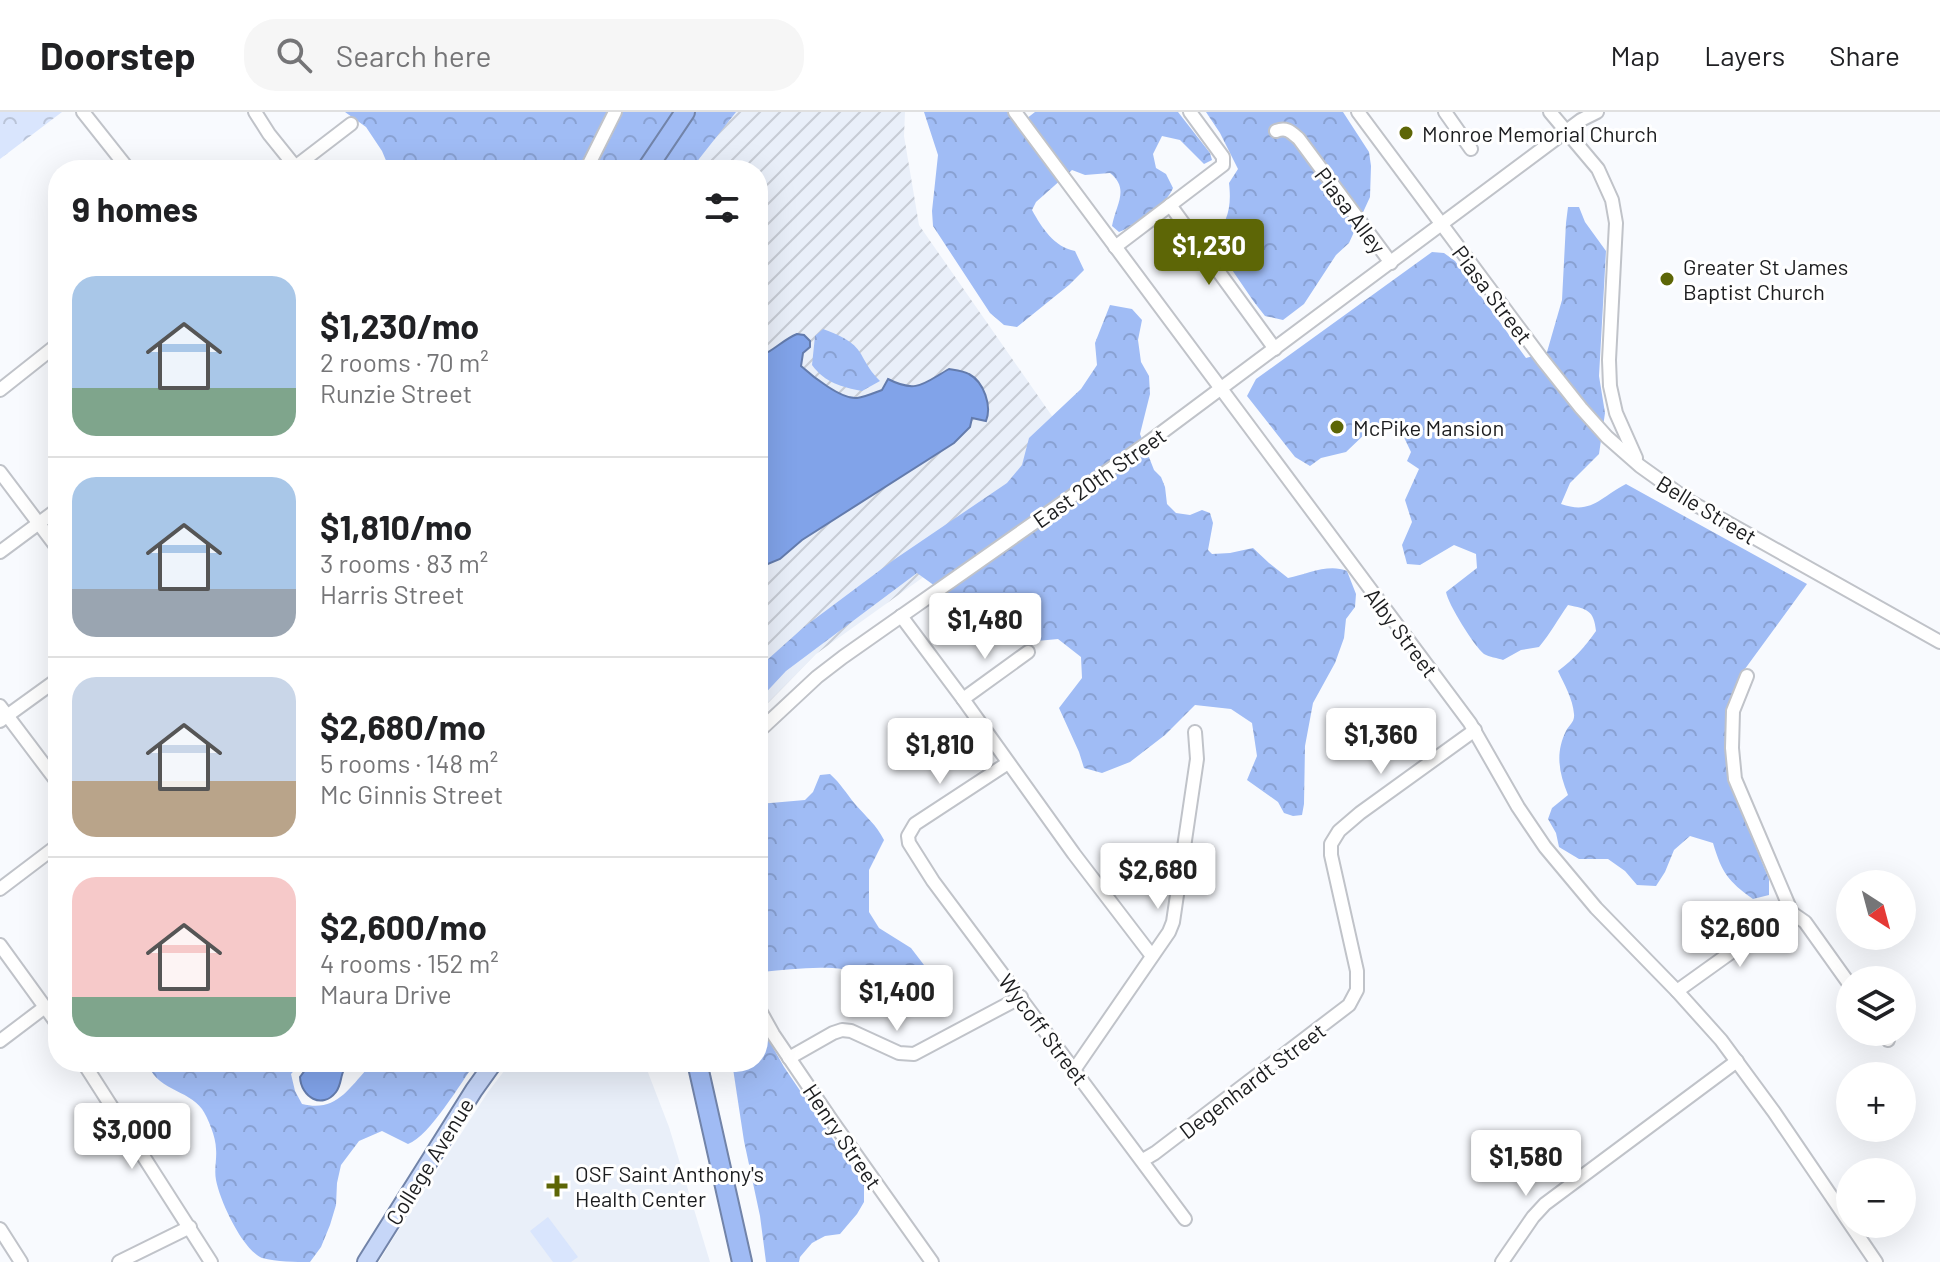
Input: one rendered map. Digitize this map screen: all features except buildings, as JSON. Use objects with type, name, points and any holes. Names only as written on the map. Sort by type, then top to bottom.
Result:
[{"type":"highway","points":[[653,160],[685,112]]},
{"type":"highway","points":[[699,1072],[742,1262]]},
{"type":"main road","name":"College Avenue","points":[[366,1262],[487,1072]]},
{"type":"street","points":[[83,112],[121,160]]},
{"type":"street","points":[[255,112],[288,160]]},
{"type":"street","points":[[591,160],[615,112]]},
{"type":"street","name":"Alby Street","points":[[1015,112],[1475,730],[1518,807],[1545,847],[1596,908],[1709,1025],[1876,1262]]},
{"type":"street","points":[[1115,247],[1220,168],[1224,161],[1190,112]]},
{"type":"street","name":"Piasa Street","points":[[1358,112],[1581,408],[1607,437],[1640,466]]},
{"type":"street","points":[[1445,112],[1471,149]]},
{"type":"street","name":"Belle Street","points":[[1550,112],[1598,169],[1612,200],[1616,223],[1610,386],[1616,413],[1640,466],[1689,501],[1940,642]]},
{"type":"street","name":"East 20th Street","points":[[768,723],[817,677],[1221,390],[1581,120],[1597,112]]},
{"type":"street","points":[[306,160],[351,124]]},
{"type":"street","name":"Piasa Alley","points":[[1276,131],[1283,128],[1289,130],[1299,139],[1391,263]]},
{"type":"street","points":[[1170,205],[1275,349]]},
{"type":"street","points":[[0,390],[48,352]]},
{"type":"street","points":[[0,472],[48,536]]},
{"type":"street","points":[[0,552],[48,517]]},
{"type":"street","points":[[901,616],[1152,956]]},
{"type":"street","points":[[963,699],[1028,652]]},
{"type":"street","points":[[1747,676],[1733,711],[1735,779],[1792,913],[1805,922],[1836,966]]},
{"type":"street","points":[[48,685],[2,714],[48,771]]},
{"type":"street","name":"Degenhardt Street","points":[[1143,1160],[1349,1005],[1356,994],[1358,979],[1330,850],[1334,838],[1350,822],[1475,730]]},
{"type":"street","points":[[1074,1070],[1169,932],[1176,913],[1197,759],[1195,732]]},
{"type":"street","name":"Wycoff Street","points":[[1008,763],[915,824],[908,836],[912,850],[1185,1219]]},
{"type":"street","points":[[0,889],[48,853]]},
{"type":"street","points":[[1677,991],[1779,918],[1792,913]]},
{"type":"street","points":[[0,945],[4,960],[48,1010]]},
{"type":"street","points":[[789,1058],[842,1030],[851,1031],[899,1053],[914,1054],[1021,997]]},
{"type":"street","points":[[0,1041],[48,1018]]},
{"type":"street","name":"Henry Street","points":[[768,1023],[875,1184],[932,1262]]},
{"type":"street","points":[[1507,1260],[1533,1217],[1545,1204],[1737,1061]]},
{"type":"street","points":[[89,1072],[211,1262]]},
{"type":"street","points":[[119,1262],[190,1227]]},
{"type":"street","points":[[0,1229],[21,1262]]},
{"type":"shaded area","points":[[712,112],[905,112],[904,136],[919,225],[1084,462],[816,654],[768,703],[768,160],[680,160]]},
{"type":"shaded area","points":[[797,334],[804,335],[810,341],[810,347],[803,353],[801,366],[843,395],[857,398],[870,395],[882,390],[888,379],[906,386],[920,385],[949,369],[967,373],[979,383],[987,402],[988,415],[986,421],[972,418],[970,427],[954,443],[802,540],[780,559],[768,564],[768,352]]},
{"type":"shaded area","points":[[304,1072],[343,1072],[336,1092],[325,1100],[313,1099],[308,1095],[300,1077]]},
{"type":"shaded area","name":"OSF Saint Anthony's Health Center","points":[[503,1072],[648,1072],[669,1127],[710,1262],[379,1262]]},
{"type":"green space","points":[[0,112],[62,112],[0,159]]},
{"type":"green space","points":[[345,112],[736,112],[698,160],[386,160],[366,127]]},
{"type":"green space","points":[[924,112],[1021,112],[1026,119],[1035,112],[1178,112],[1210,153],[1212,160],[1204,164],[1180,140],[1162,136],[1153,154],[1156,168],[1166,174],[1173,188],[1150,214],[1119,232],[1112,226],[1120,197],[1116,179],[1110,173],[1085,175],[1072,170],[1036,202],[1032,210],[1055,241],[1075,251],[1084,270],[1017,327],[1004,325],[990,313],[933,226],[938,155]]},
{"type":"green space","points":[[1206,112],[1343,112],[1369,152],[1370,197],[1349,243],[1336,255],[1304,304],[1283,320],[1265,316],[1213,242],[1227,214],[1229,183],[1238,169]]},
{"type":"green space","points":[[1568,207],[1579,207],[1585,222],[1606,251],[1599,376],[1605,413],[1599,454],[1570,483],[1561,504],[1588,506],[1626,484],[1807,584],[1742,673],[1728,705],[1727,758],[1734,794],[1769,879],[1769,895],[1753,899],[1744,893],[1727,876],[1713,843],[1690,836],[1674,850],[1656,886],[1637,885],[1625,871],[1608,859],[1579,859],[1559,847],[1548,819],[1552,808],[1568,795],[1559,755],[1574,717],[1570,697],[1558,671],[1596,631],[1591,615],[1585,609],[1568,605],[1539,647],[1521,650],[1503,660],[1484,654],[1462,624],[1446,592],[1477,568],[1476,554],[1454,545],[1420,565],[1407,564],[1402,545],[1412,522],[1405,500],[1419,469],[1407,461],[1411,452],[1401,431],[1389,428],[1367,432],[1346,452],[1321,458],[1310,466],[1295,457],[1247,396],[1256,379],[1432,252],[1444,253],[1455,261],[1526,358],[1547,352],[1562,300]]},
{"type":"green space","points":[[1110,305],[1132,309],[1142,320],[1138,340],[1141,362],[1149,376],[1150,394],[1140,434],[1154,470],[1165,487],[1167,504],[1176,513],[1190,515],[1202,510],[1210,513],[1213,523],[1208,550],[1212,554],[1253,548],[1288,578],[1325,569],[1347,571],[1356,594],[1355,607],[1346,619],[1344,638],[1335,663],[1313,703],[1305,746],[1302,815],[1284,813],[1278,802],[1247,780],[1257,756],[1252,723],[1231,709],[1195,705],[1165,735],[1130,762],[1102,773],[1084,768],[1059,708],[1082,678],[1081,657],[1058,639],[1007,644],[994,638],[946,594],[917,573],[786,671],[768,690],[768,659],[804,627],[895,559],[1007,483],[1022,465],[1029,438],[1081,389],[1097,365],[1095,343]]},
{"type":"green space","points":[[823,329],[854,345],[880,381],[862,391],[841,386],[822,376],[812,365],[815,336]]},
{"type":"green space","points":[[830,774],[884,840],[869,870],[869,912],[879,928],[911,948],[924,965],[928,984],[925,1000],[905,1002],[878,979],[855,971],[802,968],[768,971],[768,803],[805,800],[813,792],[820,775]]},
{"type":"green space","points":[[768,1039],[864,1185],[864,1202],[840,1234],[825,1236],[812,1243],[799,1262],[766,1262],[734,1072],[768,1072]]},
{"type":"green space","points":[[152,1072],[293,1072],[295,1091],[302,1104],[313,1106],[339,1098],[364,1072],[469,1072],[435,1120],[417,1139],[408,1144],[382,1131],[359,1141],[341,1165],[330,1225],[321,1247],[310,1262],[262,1258],[247,1245],[233,1224],[218,1189],[215,1176],[216,1144],[204,1113],[189,1097]]},
{"type":"green space","points":[[548,1217],[578,1257],[571,1262],[553,1262],[530,1231]]},
{"type":"place","name":"Monroe Memorial Church","points":[[1406,133]]},
{"type":"place","name":"Greater St James Baptist Church","points":[[1667,279]]},
{"type":"place","name":"McPike Mansion","points":[[1337,427]]},
{"type":"place","name":"OSF Saint Anthony's Health Center","points":[[557,1186]]}]
